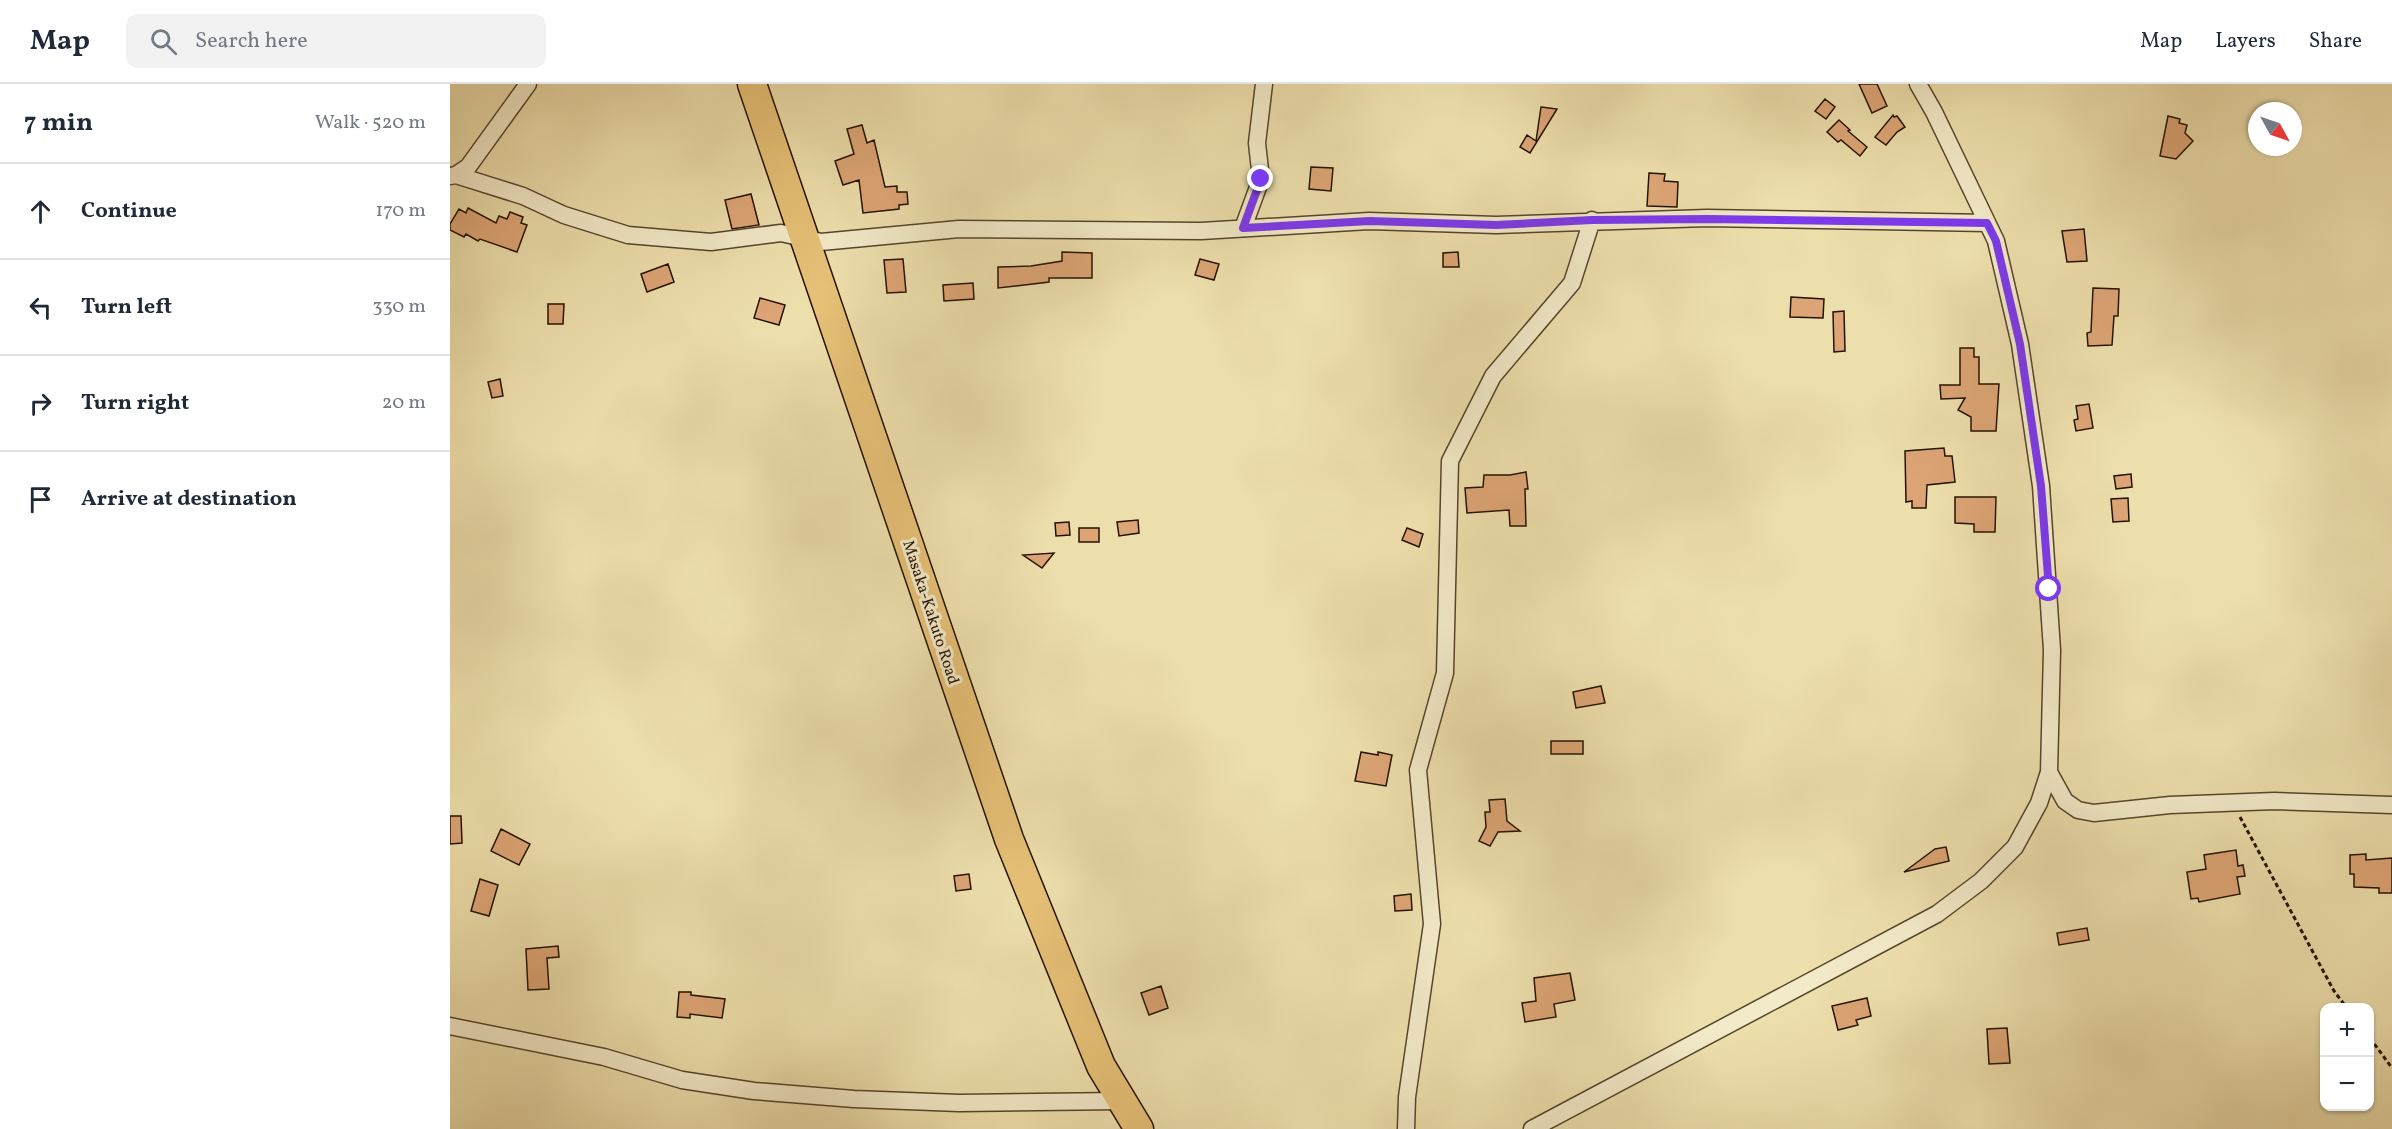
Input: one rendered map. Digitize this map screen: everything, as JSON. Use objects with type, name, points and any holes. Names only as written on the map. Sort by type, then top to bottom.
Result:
[{"type":"highway","name":"Masaka-Kakuto Road","points":[[752,84],[1005,830],[1101,1066],[1139,1129]]},
{"type":"street","points":[[453,175],[468,167],[528,84]]},
{"type":"street","points":[[1243,228],[1261,179],[1257,143],[1264,84]]},
{"type":"street","points":[[1532,1129],[1937,914],[1981,881],[2014,847],[2038,803],[2049,772],[2052,650],[2041,486],[2020,344],[1996,241],[1934,112],[1918,84]]},
{"type":"street","points":[[453,175],[523,196],[564,215],[628,235],[711,242],[781,232],[821,242],[959,229],[1201,231],[1370,221],[1496,225],[1592,220],[1718,219],[1987,223]]},
{"type":"street","points":[[1407,1129],[1407,1097],[1432,924],[1419,770],[1445,673],[1450,461],[1493,376],[1572,283],[1592,220]]},
{"type":"street","points":[[2049,772],[2065,801],[2078,810],[2094,813],[2170,805],[2232,802],[2392,805]]},
{"type":"street","points":[[450,1026],[604,1057],[682,1080],[754,1091],[854,1099],[959,1103],[1121,1101]]},
{"type":"path","points":[[2232,802],[2342,1003]]},
{"type":"path","points":[[2374,1043],[2392,1068]]},
{"type":"building","points":[[1859,84],[1877,84],[1887,106],[1872,113]]},
{"type":"building","points":[[1825,99],[1835,107],[1826,119],[1815,111]]},
{"type":"building","points":[[1541,107],[1557,109],[1530,153],[1520,147],[1527,135],[1536,141]]},
{"type":"building","points":[[1893,115],[1897,116],[1905,127],[1897,132],[1886,145],[1875,137]]},
{"type":"building","points":[[2168,116],[2180,119],[2179,123],[2187,125],[2185,133],[2193,141],[2176,159],[2160,156]]},
{"type":"building","points":[[1839,120],[1867,147],[1860,156],[1827,132]]},
{"type":"building","points":[[862,125],[867,143],[874,140],[885,187],[897,186],[897,192],[907,192],[908,204],[899,205],[899,209],[863,213],[859,180],[843,185],[835,161],[854,154],[847,129]]},
{"type":"building","points":[[1311,167],[1333,168],[1331,191],[1309,189]]},
{"type":"building","points":[[1649,173],[1665,174],[1664,181],[1678,182],[1677,207],[1647,206]]},
{"type":"building","points":[[751,194],[759,225],[732,229],[725,200]]},
{"type":"building","points":[[468,208],[496,223],[499,216],[507,219],[510,212],[523,217],[521,223],[527,225],[517,252],[480,239],[478,241],[466,234],[464,237],[450,230],[450,224],[459,209],[466,213]]},
{"type":"building","points":[[2084,229],[2087,261],[2067,262],[2062,231]]},
{"type":"building","points":[[1062,252],[1092,253],[1092,278],[1049,278],[1049,282],[998,288],[998,267],[1031,266],[1062,261]]},
{"type":"building","points":[[1458,252],[1459,267],[1443,267],[1443,253]]},
{"type":"building","points":[[903,259],[906,292],[887,293],[884,260]]},
{"type":"building","points":[[1200,259],[1219,264],[1214,280],[1195,275]]},
{"type":"building","points":[[668,264],[674,282],[647,292],[641,274]]},
{"type":"building","points":[[973,283],[974,299],[944,301],[943,285]]},
{"type":"building","points":[[2093,288],[2119,289],[2118,316],[2114,316],[2112,345],[2088,346],[2087,333],[2091,332]]},
{"type":"building","points":[[1791,297],[1824,299],[1823,318],[1790,317]]},
{"type":"building","points":[[760,298],[785,305],[779,325],[754,318]]},
{"type":"building","points":[[548,304],[564,304],[563,324],[548,324]]},
{"type":"building","points":[[1844,311],[1845,351],[1834,352],[1833,312]]},
{"type":"building","points":[[1960,348],[1974,348],[1974,357],[1979,357],[1979,384],[1999,384],[1996,431],[1971,431],[1971,417],[1958,410],[1965,398],[1941,399],[1940,385],[1960,385]]},
{"type":"building","points":[[500,379],[503,396],[492,398],[488,382]]},
{"type":"building","points":[[2089,404],[2093,428],[2076,431],[2074,420],[2078,419],[2076,406]]},
{"type":"building","points":[[1944,448],[1945,456],[1952,456],[1955,482],[1927,485],[1926,508],[1912,508],[1912,501],[1906,502],[1905,451]]},
{"type":"building","points":[[1526,472],[1528,489],[1525,489],[1526,526],[1510,526],[1509,510],[1467,513],[1465,488],[1483,487],[1484,475],[1510,475]]},
{"type":"building","points":[[2131,474],[2132,487],[2116,489],[2114,476]]},
{"type":"building","points":[[1955,497],[1996,497],[1995,532],[1974,532],[1974,524],[1955,523]]},
{"type":"building","points":[[2128,498],[2129,521],[2113,522],[2111,499]]},
{"type":"building","points":[[1138,520],[1139,533],[1119,536],[1117,522]]},
{"type":"building","points":[[1069,522],[1070,535],[1056,536],[1055,523]]},
{"type":"building","points":[[1079,528],[1099,528],[1099,542],[1079,542]]},
{"type":"building","points":[[1407,528],[1423,534],[1419,547],[1402,540]]},
{"type":"building","points":[[1054,553],[1042,568],[1023,555]]},
{"type":"building","points":[[1601,686],[1605,703],[1576,708],[1573,692]]},
{"type":"building","points":[[1551,741],[1583,741],[1583,754],[1551,754]]},
{"type":"building","points":[[1361,752],[1392,755],[1386,786],[1355,781]]},
{"type":"building","points":[[1505,799],[1507,821],[1520,831],[1498,832],[1490,846],[1479,841],[1486,827],[1485,812],[1490,812],[1489,800]]},
{"type":"building","points":[[450,816],[461,816],[462,843],[450,844]]},
{"type":"building","points":[[501,829],[530,844],[519,865],[491,851]]},
{"type":"building","points":[[1946,847],[1949,861],[1904,872],[1935,849]]},
{"type":"building","points":[[2236,850],[2238,866],[2243,865],[2245,876],[2237,877],[2240,894],[2199,902],[2198,898],[2191,899],[2187,872],[2206,869],[2204,855]]},
{"type":"building","points":[[2366,854],[2366,860],[2392,858],[2392,893],[2379,893],[2379,888],[2354,887],[2354,874],[2350,874],[2350,855]]},
{"type":"building","points":[[969,874],[971,889],[956,891],[954,876]]},
{"type":"building","points":[[480,879],[498,885],[489,916],[471,911]]},
{"type":"building","points":[[1411,894],[1412,910],[1395,911],[1394,896]]},
{"type":"building","points":[[2087,928],[2089,940],[2059,945],[2057,933]]},
{"type":"building","points":[[558,946],[559,957],[547,958],[549,989],[528,990],[526,949]]},
{"type":"building","points":[[1570,973],[1575,1000],[1554,1004],[1556,1017],[1525,1022],[1522,1003],[1536,1001],[1534,978]]},
{"type":"building","points":[[1161,986],[1168,1008],[1149,1015],[1141,993]]},
{"type":"building","points":[[679,992],[691,992],[691,995],[725,999],[722,1018],[690,1014],[690,1018],[677,1017]]},
{"type":"building","points":[[1867,998],[1871,1016],[1856,1020],[1858,1025],[1838,1030],[1832,1006]]},
{"type":"building","points":[[2007,1028],[2010,1063],[1989,1064],[1987,1029]]},
{"type":"route","points":[[1261,179],[1243,228],[1370,221],[1496,225],[1592,220],[1707,219],[1987,223],[1996,241],[2020,344],[2041,486],[2049,589]]}]
